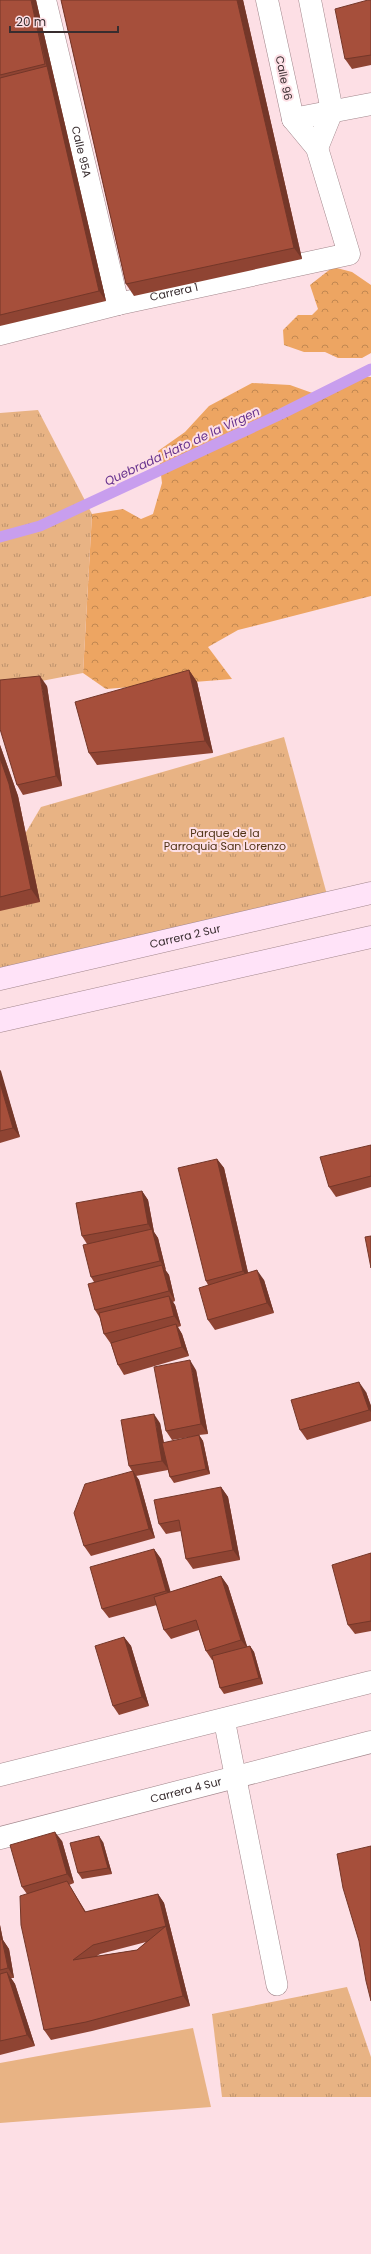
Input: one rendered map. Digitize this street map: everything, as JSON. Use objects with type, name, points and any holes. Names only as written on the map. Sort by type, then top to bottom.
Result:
[{"type":"street","name":"Calle 95A","points":[[45,0],[118,304]]},
{"type":"street","name":"Calle 96","points":[[267,0],[293,119],[317,148],[349,254]]},
{"type":"street","points":[[310,0],[332,111],[317,148]]},
{"type":"street","points":[[293,119],[371,104]]},
{"type":"street","name":"Carrera 1","points":[[0,334],[118,304],[349,254]]},
{"type":"street","name":"Carrera 2 Sur","points":[[0,979],[371,893]]},
{"type":"street","points":[[0,1020],[371,938]]},
{"type":"street","points":[[0,1775],[371,1682]]},
{"type":"street","name":"Carrera 4 Sur","points":[[0,1838],[371,1742]]},
{"type":"lane","points":[[224,1719],[234,1777],[277,1985]]},
{"type":"green space","points":[[333,267],[352,272],[371,285],[371,353],[362,358],[338,358],[325,352],[304,352],[284,345],[283,330],[298,315],[312,315],[318,309],[310,285]]},
{"type":"green space","points":[[358,376],[371,377],[371,596],[238,630],[208,647],[232,679],[106,689],[83,673],[92,514],[123,509],[141,519],[153,514],[162,483],[158,451],[185,432],[209,406],[252,383],[290,385],[318,395]]},
{"type":"green space","points":[[38,410],[92,514],[83,673],[0,689],[0,413]]},
{"type":"green space","name":"Parque de la Parroquia San Lorenzo","points":[[284,737],[329,902],[0,969],[0,876],[41,807]]},
{"type":"green space","points":[[347,1987],[371,2057],[371,2097],[222,2097],[212,2014]]},
{"type":"green space","points":[[193,2028],[211,2107],[0,2123],[0,2063]]},
{"type":"building","points":[[0,0],[31,0],[45,64],[0,75]]},
{"type":"building","points":[[61,0],[237,0],[294,248],[126,284]]},
{"type":"building","points":[[371,0],[371,55],[345,59],[335,9]]},
{"type":"building","points":[[47,66],[99,291],[0,315],[0,78]]},
{"type":"building","points":[[189,670],[205,741],[89,753],[75,702]]},
{"type":"building","points":[[40,676],[56,776],[17,785],[0,729],[0,680]]},
{"type":"building","points":[[0,758],[9,784],[31,889],[0,897]]},
{"type":"building","points":[[0,1083],[13,1128],[0,1131]]},
{"type":"building","points":[[371,1145],[371,1176],[329,1187],[320,1157]]},
{"type":"building","points":[[217,1159],[243,1271],[206,1281],[178,1168]]},
{"type":"building","points":[[142,1191],[148,1224],[82,1236],[76,1203]]},
{"type":"building","points":[[152,1229],[160,1261],[91,1277],[83,1245]]},
{"type":"building","points":[[371,1236],[371,1268],[365,1237]]},
{"type":"building","points":[[162,1265],[169,1291],[95,1310],[88,1284]]},
{"type":"building","points":[[257,1270],[267,1303],[208,1320],[199,1288]]},
{"type":"building","points":[[169,1296],[174,1316],[104,1334],[99,1313]]},
{"type":"building","points":[[176,1324],[182,1347],[118,1365],[111,1343]]},
{"type":"building","points":[[190,1360],[201,1424],[166,1431],[154,1367]]},
{"type":"building","points":[[359,1382],[369,1410],[300,1430],[291,1400]]},
{"type":"building","points":[[154,1414],[162,1461],[129,1466],[121,1420]]},
{"type":"building","points":[[199,1435],[206,1469],[170,1477],[162,1443]]},
{"type":"building","points":[[133,1471],[149,1529],[84,1546],[74,1513],[85,1484]]},
{"type":"building","points":[[221,1487],[233,1550],[186,1559],[179,1520],[159,1524],[154,1500]]},
{"type":"building","points":[[154,1549],[166,1591],[102,1609],[90,1567]]},
{"type":"building","points":[[371,1553],[371,1621],[348,1625],[332,1565]]},
{"type":"building","points":[[221,1576],[241,1640],[206,1651],[196,1620],[164,1630],[154,1597]]},
{"type":"building","points":[[124,1637],[142,1697],[113,1706],[95,1646]]},
{"type":"building","points":[[250,1646],[259,1678],[220,1688],[212,1656]]},
{"type":"building","points":[[55,1832],[67,1874],[22,1887],[10,1845]]},
{"type":"building","points":[[99,1836],[108,1868],[78,1873],[70,1843]]},
{"type":"building","points":[[371,1846],[371,2001],[359,1941],[343,1888],[337,1854]]},
{"type":"building","points":[[67,1881],[85,1912],[158,1894],[166,1926],[183,1996],[86,2022],[44,2030],[21,1925],[20,1896]],"holes":[[[166,1926],[137,1950],[73,1960],[93,1945]]]},
{"type":"building","points":[[2,1939],[8,1968],[0,1970],[0,1940]]},
{"type":"building","points":[[7,1972],[27,2035],[0,2041],[0,1974]]},
{"type":"waterway","name":"Quebrada Hato de la Virgen","points":[[0,537],[40,526],[281,414],[371,369]]}]
